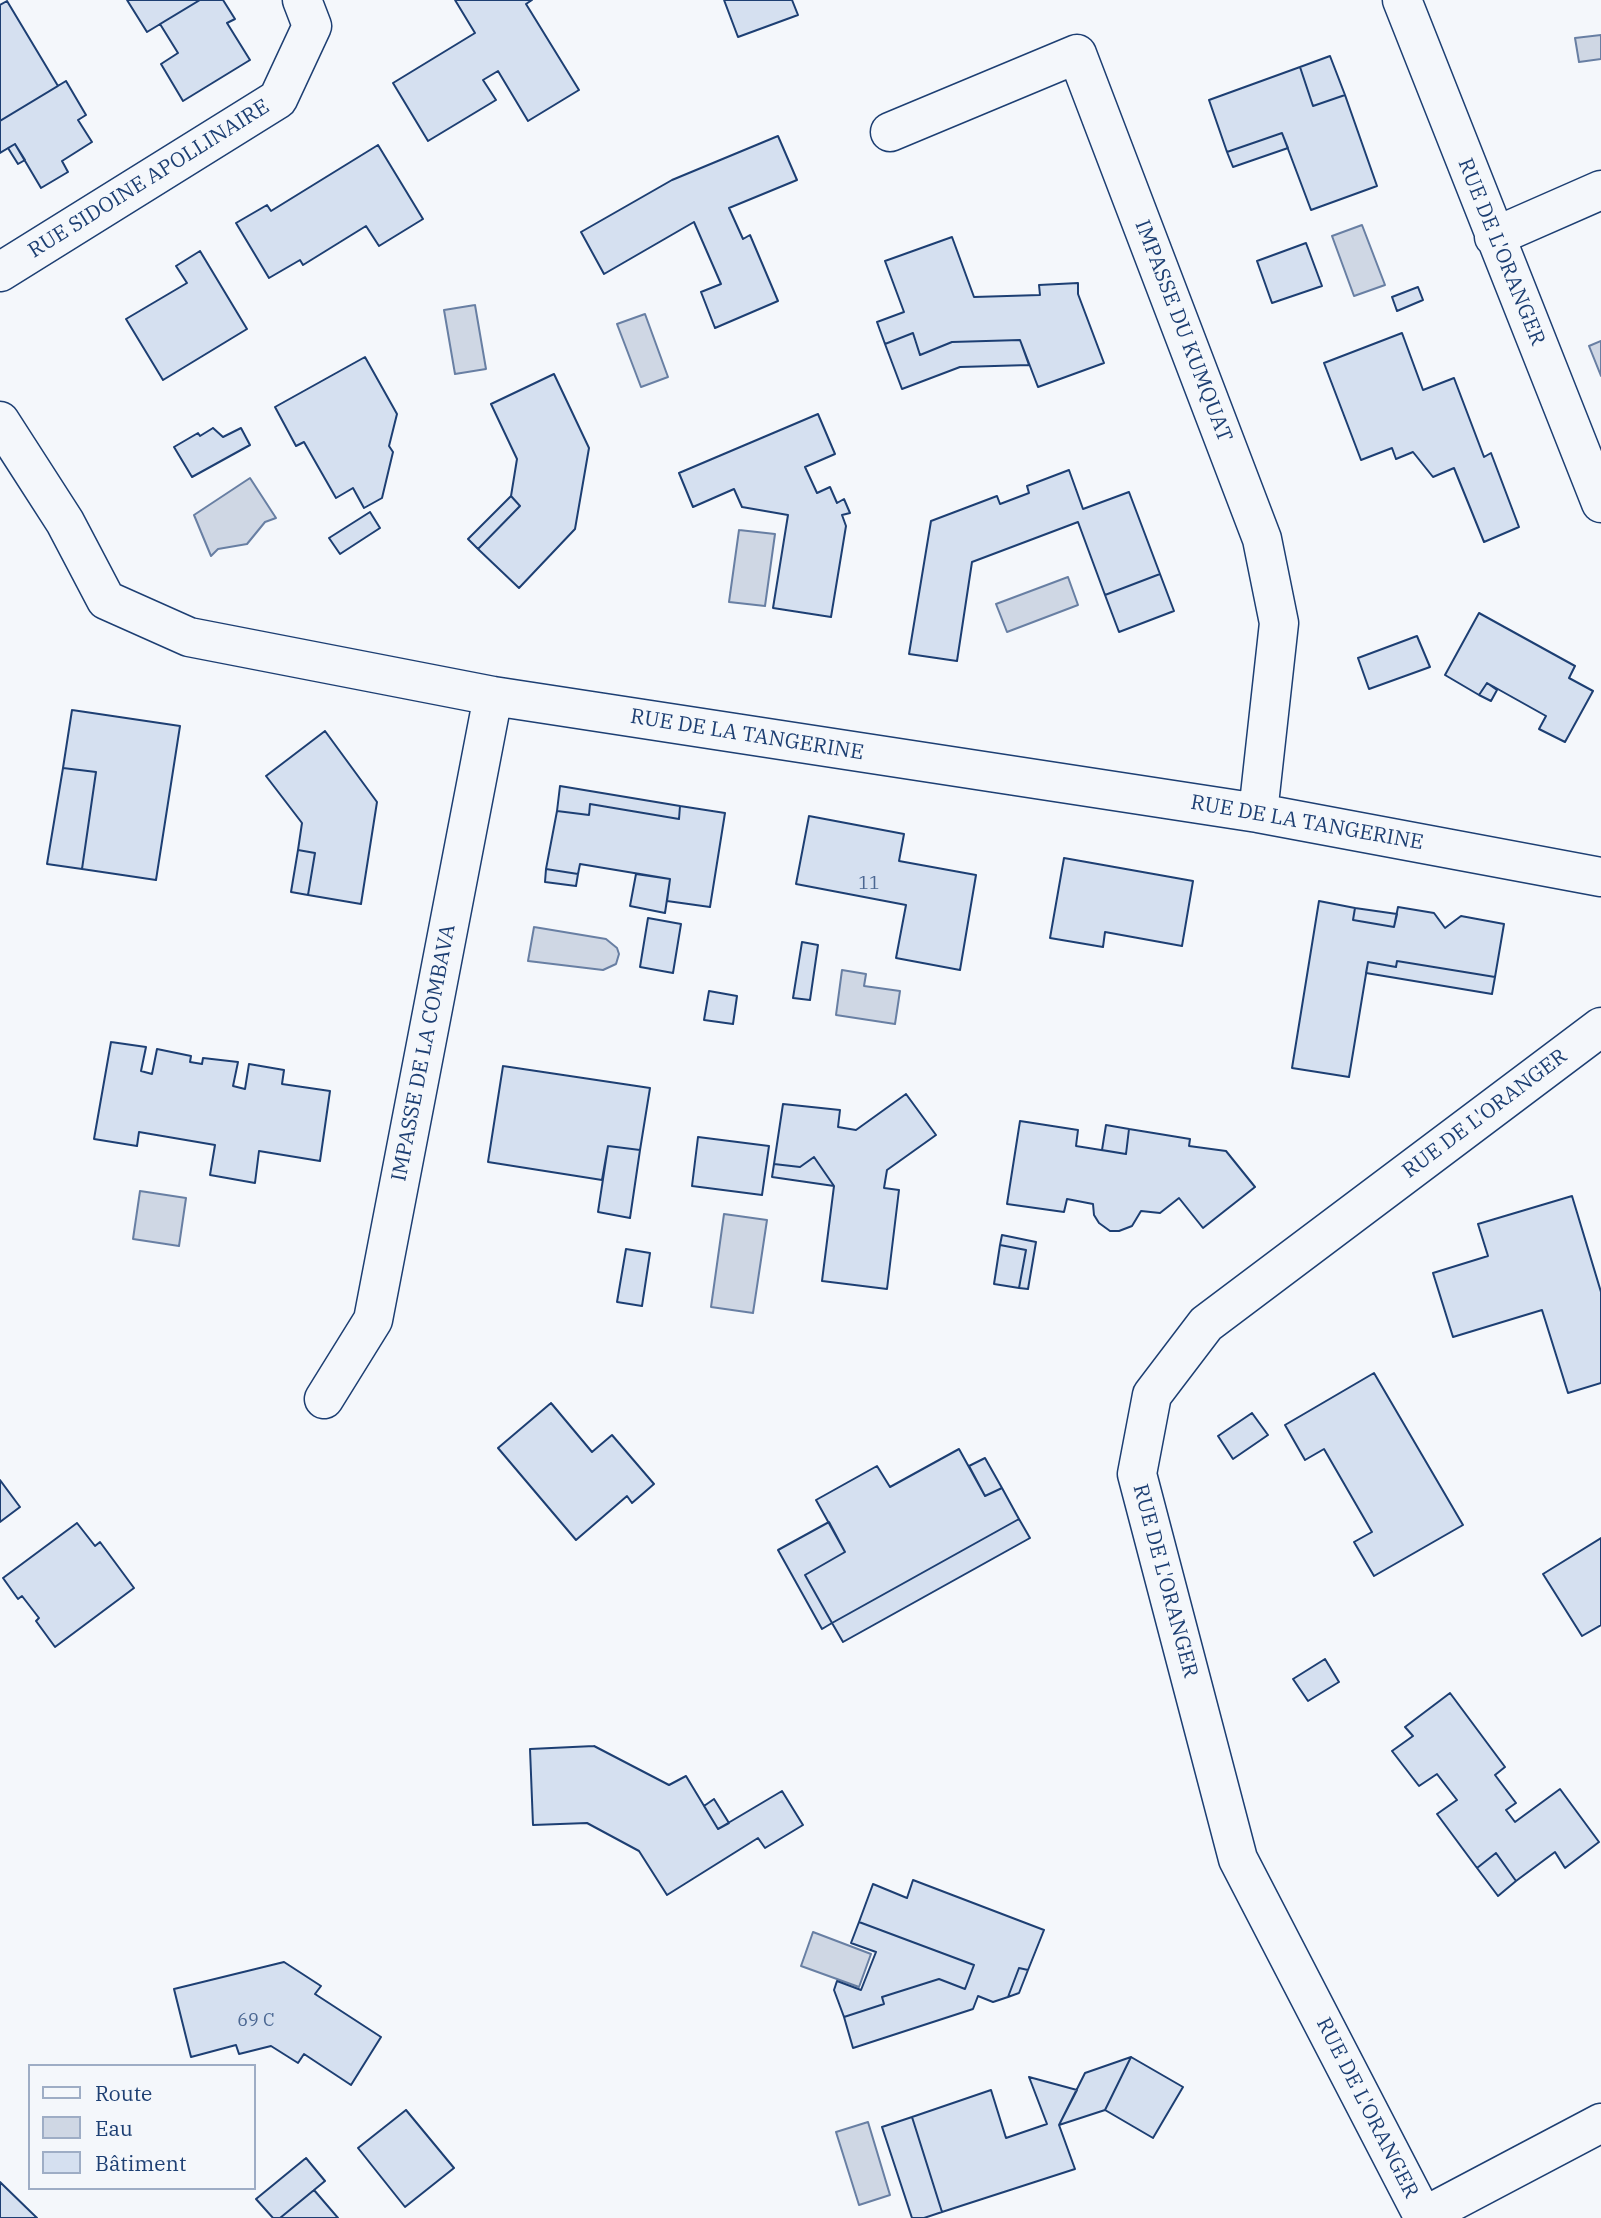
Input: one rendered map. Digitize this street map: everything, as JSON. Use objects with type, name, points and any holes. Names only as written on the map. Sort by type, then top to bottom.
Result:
[{"type":"street","name":"RUE SIDOINE APOLLINAIRE","points":[[0,272],[278,99],[312,26],[302,0]]},
{"type":"street","name":"RUE DE L'ORANGER","points":[[1402,0],[1601,503]]},
{"type":"street","name":"IMPASSE DU KUMQUAT","points":[[890,132],[1077,54],[1262,539],[1279,623],[1258,813]]},
{"type":"street","points":[[1494,237],[1601,190]]},
{"type":"street","name":"RUE DE LA TANGERINE","points":[[0,421],[65,522],[106,600],[189,637],[493,696],[1258,813],[1601,877]]},
{"type":"street","name":"IMPASSE DE LA COMBAVA","points":[[324,1399],[373,1320],[493,696]]},
{"type":"street","name":"RUE DE L'ORANGER","points":[[1424,2218],[1238,1859],[1137,1474],[1152,1395],[1206,1324],[1601,1027]]},
{"type":"street","points":[[1424,2218],[1601,2123]]},
{"type":"water","points":[[1601,35],[1601,59],[1579,62],[1575,38]]},
{"type":"water","points":[[1362,225],[1385,285],[1354,296],[1332,236]]},
{"type":"water","points":[[475,305],[486,369],[455,374],[444,310]]},
{"type":"water","points":[[645,314],[668,377],[641,387],[617,324]]},
{"type":"water","points":[[1601,341],[1601,376],[1589,346]]},
{"type":"water","points":[[250,478],[276,518],[265,522],[247,544],[218,549],[211,556],[194,515]]},
{"type":"water","points":[[739,530],[775,534],[765,606],[729,602]]},
{"type":"water","points":[[1068,577],[1078,605],[1007,632],[996,604]]},
{"type":"water","points":[[534,927],[606,939],[617,948],[619,954],[616,964],[603,970],[528,961]]},
{"type":"water","points":[[842,970],[866,974],[864,986],[900,991],[895,1024],[836,1015]]},
{"type":"water","points":[[140,1191],[186,1198],[179,1246],[133,1239]]},
{"type":"water","points":[[724,1214],[767,1220],[753,1313],[711,1307]]},
{"type":"water","points":[[813,1932],[871,1954],[859,1987],[801,1966]]},
{"type":"water","points":[[868,2122],[890,2195],[859,2205],[836,2132]]},
{"type":"building","points":[[127,0],[200,0],[147,32]]},
{"type":"building","points":[[200,0],[223,0],[235,19],[227,23],[250,60],[183,101],[161,64],[178,53],[160,24]]},
{"type":"building","points":[[455,0],[532,0],[526,4],[579,90],[528,121],[498,71],[483,80],[496,100],[428,141],[393,83],[475,33]]},
{"type":"building","points":[[724,0],[792,0],[798,15],[738,37]]},
{"type":"building","points":[[7,1],[58,86],[0,121],[0,5]]},
{"type":"building","points":[[1330,56],[1345,95],[1313,106],[1300,67]]},
{"type":"building","points":[[1300,67],[1313,106],[1345,95],[1377,186],[1311,210],[1282,133],[1227,152],[1209,100]]},
{"type":"building","points":[[66,81],[86,115],[78,120],[92,142],[62,161],[68,172],[41,188],[15,144],[0,153],[0,121]]},
{"type":"building","points":[[1282,133],[1288,148],[1233,167],[1227,152]]},
{"type":"building","points":[[778,136],[797,180],[729,208],[743,239],[750,235],[778,301],[715,328],[701,292],[721,284],[694,222],[604,274],[581,232],[672,180]]},
{"type":"building","points":[[15,144],[25,160],[18,164],[8,148]]},
{"type":"building","points":[[378,145],[423,219],[379,246],[366,226],[303,265],[300,260],[269,278],[236,223],[267,205],[271,211]]},
{"type":"building","points":[[952,237],[974,297],[1040,295],[1039,285],[1078,283],[1078,294],[1104,363],[1038,387],[1020,340],[952,342],[920,355],[913,333],[885,344],[877,322],[904,312],[885,261]]},
{"type":"building","points":[[1306,243],[1322,286],[1272,303],[1257,261]]},
{"type":"building","points":[[200,251],[247,329],[163,380],[126,319],[187,283],[176,266]]},
{"type":"building","points":[[1418,287],[1423,300],[1397,311],[1392,297]]},
{"type":"building","points":[[913,333],[920,355],[952,342],[1020,340],[1029,365],[960,367],[902,389],[885,344]]},
{"type":"building","points":[[1402,333],[1423,390],[1454,378],[1484,457],[1491,453],[1519,527],[1484,542],[1454,468],[1433,477],[1413,452],[1396,459],[1392,448],[1361,460],[1324,363]]},
{"type":"building","points":[[365,357],[397,414],[389,446],[393,452],[382,498],[364,508],[353,488],[336,498],[304,442],[296,446],[275,407]]},
{"type":"building","points":[[554,374],[589,448],[575,529],[519,588],[478,549],[520,506],[511,496],[517,459],[491,404]]},
{"type":"building","points":[[818,414],[835,454],[805,467],[817,493],[830,487],[837,503],[844,499],[850,513],[842,515],[846,526],[831,617],[773,608],[788,515],[742,507],[734,489],[693,507],[679,473]]},
{"type":"building","points":[[213,428],[223,437],[241,428],[250,445],[192,477],[174,447]]},
{"type":"building","points":[[1069,470],[1083,509],[1129,492],[1160,574],[1105,595],[1078,522],[972,562],[957,661],[909,654],[931,521],[997,496],[1000,504],[1029,493],[1027,486]]},
{"type":"building","points":[[511,496],[520,506],[478,549],[468,539]]},
{"type":"building","points":[[370,512],[380,528],[340,554],[329,538]]},
{"type":"building","points":[[1160,574],[1174,611],[1119,632],[1105,595]]},
{"type":"building","points":[[1479,613],[1575,666],[1569,678],[1593,691],[1565,742],[1539,729],[1546,716],[1487,683],[1479,695],[1445,675]]},
{"type":"building","points":[[1417,636],[1430,667],[1369,689],[1358,658]]},
{"type":"building","points":[[1487,683],[1497,690],[1491,701],[1479,695]]},
{"type":"building","points":[[72,710],[180,726],[156,880],[82,869],[96,772],[63,768]]},
{"type":"building","points":[[325,731],[377,802],[361,904],[308,895],[315,853],[298,850],[302,823],[266,776]]},
{"type":"building","points":[[63,768],[96,772],[82,869],[47,864]]},
{"type":"building","points":[[560,786],[680,806],[679,819],[590,804],[589,815],[557,811]]},
{"type":"building","points":[[590,804],[679,819],[680,806],[725,813],[710,907],[667,901],[670,879],[580,864],[578,874],[546,869],[557,811],[589,815]]},
{"type":"building","points":[[809,816],[904,834],[899,861],[976,875],[960,970],[896,958],[906,905],[796,884]]},
{"type":"building","points":[[298,850],[315,853],[308,895],[291,892]]},
{"type":"building","points":[[1064,858],[1193,881],[1182,946],[1105,932],[1103,947],[1050,938]]},
{"type":"building","points":[[546,869],[578,874],[576,886],[545,882]]},
{"type":"building","points":[[636,874],[670,879],[665,913],[630,906]]},
{"type":"building","points":[[1319,901],[1355,908],[1353,920],[1394,927],[1398,907],[1434,913],[1445,928],[1461,916],[1504,924],[1495,977],[1397,961],[1396,967],[1368,962],[1349,1077],[1292,1068]]},
{"type":"building","points":[[1355,908],[1397,914],[1394,927],[1353,920]]},
{"type":"building","points":[[648,918],[681,924],[673,973],[640,967]]},
{"type":"building","points":[[802,942],[818,945],[810,1000],[793,998]]},
{"type":"building","points":[[1397,961],[1495,977],[1492,994],[1366,973],[1368,962],[1396,967]]},
{"type":"building","points":[[709,991],[737,996],[733,1024],[704,1020]]},
{"type":"building","points":[[111,1042],[146,1047],[141,1071],[152,1074],[157,1049],[191,1056],[190,1062],[202,1064],[203,1058],[238,1062],[233,1086],[245,1089],[249,1064],[284,1070],[282,1084],[330,1091],[320,1161],[259,1151],[255,1183],[210,1175],[215,1145],[139,1132],[137,1146],[94,1139]]},
{"type":"building","points":[[503,1066],[650,1088],[640,1150],[608,1146],[602,1180],[488,1162]]},
{"type":"building","points":[[906,1094],[936,1135],[887,1170],[884,1188],[899,1190],[887,1289],[822,1281],[834,1186],[814,1157],[800,1167],[774,1164],[783,1104],[840,1110],[838,1127],[856,1130]]},
{"type":"building","points":[[1020,1121],[1078,1130],[1076,1146],[1126,1154],[1129,1129],[1190,1139],[1189,1146],[1226,1151],[1255,1187],[1203,1228],[1179,1198],[1160,1213],[1141,1211],[1132,1226],[1119,1231],[1110,1231],[1099,1223],[1094,1215],[1093,1204],[1067,1199],[1064,1212],[1007,1204]]},
{"type":"building","points":[[1106,1125],[1129,1129],[1126,1154],[1102,1150]]},
{"type":"building","points":[[698,1137],[769,1146],[762,1195],[692,1186]]},
{"type":"building","points":[[608,1146],[640,1150],[630,1218],[598,1212]]},
{"type":"building","points":[[814,1157],[834,1186],[772,1177],[774,1164],[800,1167]]},
{"type":"building","points":[[1572,1196],[1601,1292],[1601,1383],[1568,1393],[1542,1310],[1453,1337],[1433,1273],[1488,1256],[1478,1224]]},
{"type":"building","points":[[1002,1235],[1036,1242],[1028,1289],[1019,1288],[1026,1250],[1000,1245]]},
{"type":"building","points":[[1000,1245],[1026,1250],[1019,1288],[994,1284]]},
{"type":"building","points":[[626,1249],[650,1253],[642,1306],[617,1302]]},
{"type":"building","points":[[1374,1373],[1463,1525],[1374,1576],[1354,1542],[1372,1532],[1324,1449],[1305,1460],[1285,1425]]},
{"type":"building","points":[[551,1403],[592,1452],[612,1435],[654,1484],[632,1503],[627,1496],[576,1540],[498,1448]]},
{"type":"building","points":[[1252,1413],[1268,1435],[1233,1459],[1218,1436]]},
{"type":"building","points":[[959,1449],[985,1496],[1002,1488],[1019,1519],[832,1623],[805,1575],[845,1552],[816,1500],[877,1466],[890,1487]]},
{"type":"building","points":[[985,1458],[1002,1488],[985,1496],[969,1466]]},
{"type":"building","points":[[0,1480],[20,1507],[0,1522]]},
{"type":"building","points":[[1019,1519],[1030,1538],[843,1642],[832,1623]]},
{"type":"building","points":[[829,1522],[845,1552],[805,1575],[832,1623],[822,1629],[778,1550]]},
{"type":"building","points":[[77,1523],[95,1546],[100,1542],[134,1588],[55,1647],[36,1621],[39,1618],[22,1596],[18,1599],[3,1578]]},
{"type":"building","points":[[1601,1538],[1601,1625],[1582,1636],[1543,1574]]},
{"type":"building","points":[[1325,1659],[1339,1682],[1308,1701],[1293,1679]]},
{"type":"building","points":[[1450,1693],[1505,1767],[1495,1775],[1516,1803],[1506,1810],[1515,1822],[1560,1789],[1599,1842],[1565,1868],[1555,1852],[1516,1881],[1496,1853],[1477,1868],[1437,1814],[1457,1800],[1437,1774],[1419,1786],[1392,1751],[1413,1736],[1405,1727]]},
{"type":"building","points":[[594,1746],[669,1785],[686,1776],[718,1829],[782,1791],[803,1825],[765,1848],[758,1838],[667,1895],[639,1851],[587,1823],[533,1825],[530,1749]]},
{"type":"building","points":[[714,1799],[729,1823],[718,1829],[704,1806]]},
{"type":"building","points":[[1496,1853],[1516,1881],[1498,1896],[1477,1868]]},
{"type":"building","points":[[913,1880],[1044,1930],[1028,1970],[1019,1968],[1008,1997],[993,2002],[978,1996],[973,2009],[853,2048],[844,2017],[884,2004],[882,1997],[939,1979],[965,1989],[974,1965],[859,1922],[873,1884],[907,1898]]},
{"type":"building","points":[[859,1922],[974,1965],[965,1989],[939,1979],[882,1997],[884,2004],[844,2017],[834,1990],[837,1981],[861,1990],[876,1952],[851,1943]]},
{"type":"building","points":[[284,1962],[321,1986],[315,1994],[381,2037],[351,2085],[304,2054],[298,2063],[271,2046],[239,2054],[236,2045],[191,2057],[174,1989]]},
{"type":"building","points":[[1019,1968],[1028,1970],[1019,1993],[1008,1997]]},
{"type":"building","points":[[1131,2057],[1183,2087],[1153,2138],[1105,2110]]},
{"type":"building","points":[[1131,2057],[1105,2110],[1059,2125],[1085,2073]]},
{"type":"building","points":[[1029,2077],[1077,2090],[1059,2125],[1075,2169],[942,2212],[912,2117],[991,2090],[1006,2138],[1047,2124]]},
{"type":"building","points":[[406,2110],[454,2168],[405,2207],[358,2148]]},
{"type":"building","points":[[912,2117],[942,2212],[924,2218],[912,2218],[882,2127]]},
{"type":"building","points":[[306,2158],[325,2181],[280,2218],[273,2218],[256,2199]]},
{"type":"building","points":[[0,2182],[37,2218],[0,2218]]},
{"type":"building","points":[[314,2190],[338,2218],[280,2218]]}]
